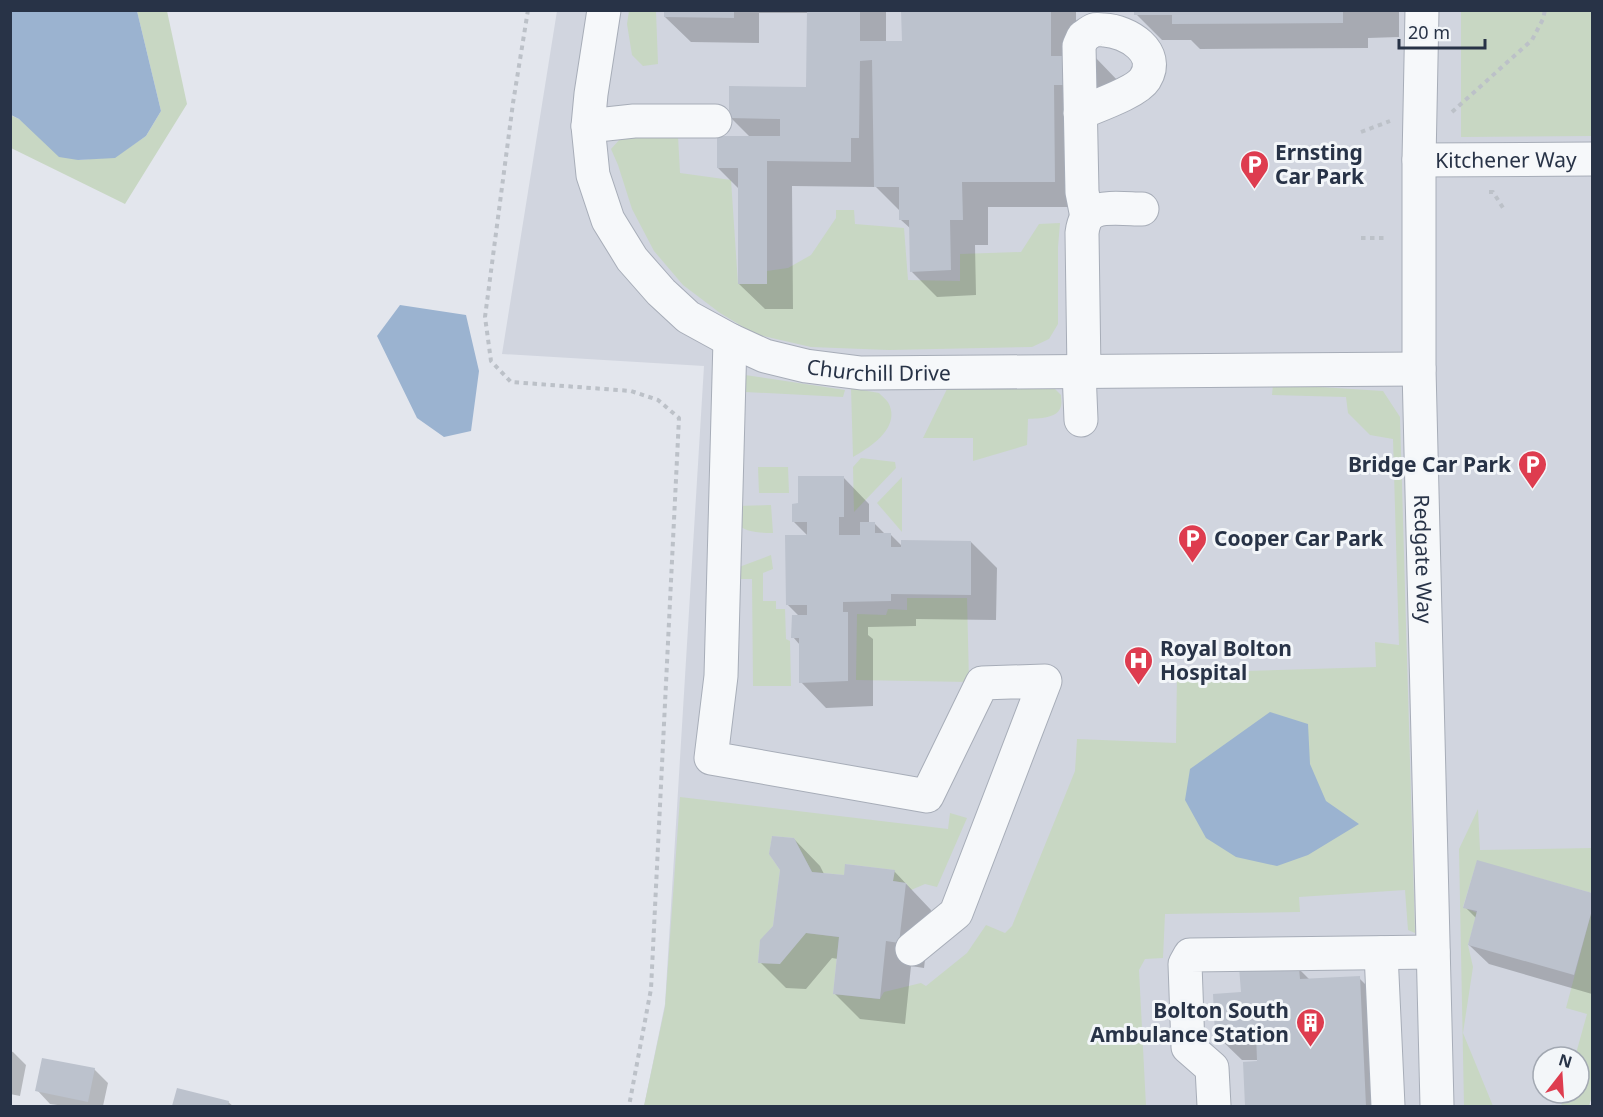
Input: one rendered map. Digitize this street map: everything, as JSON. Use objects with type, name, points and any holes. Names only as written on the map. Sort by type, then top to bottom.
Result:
[{"type":"street","name":"Churchill Drive","points":[[604,10],[588,126],[593,175],[609,220],[632,259],[661,292],[688,317],[765,356],[806,366],[861,373],[1419,369]]},
{"type":"street","name":"Redgate Way","points":[[1422,10],[1419,369],[1437,1107]]},
{"type":"street","points":[[1080,113],[1082,192],[1087,217]]},
{"type":"street","points":[[588,126],[634,121],[715,121]]},
{"type":"street","name":"Kitchener Way","points":[[1419,160],[1593,159]]},
{"type":"street","points":[[1081,420],[1083,224],[1093,212],[1142,209]]},
{"type":"street","points":[[730,340],[721,676],[711,758],[927,796],[982,683],[1045,681],[956,913],[912,949]]},
{"type":"street","points":[[1214,1107],[1212,1068],[1188,1047],[1185,964],[1190,955],[1433,952]]},
{"type":"street","points":[[1381,953],[1388,1107]]},
{"type":"path","points":[[528,10],[513,104],[485,317],[491,361],[511,382],[631,391],[658,400],[679,418],[651,989],[629,1107]]},
{"type":"path","points":[[1483,192],[1493,192],[1504,211]]},
{"type":"shaded area","name":"Royal Bolton Hospital","points":[[557,11],[1592,11],[1591,1099],[1591,1045],[1531,1045],[1531,1105],[1589,1106],[644,1106],[665,1004],[704,366],[502,354]]},
{"type":"green space","points":[[137,11],[167,11],[187,104],[125,204],[11,148],[10,115],[78,160],[115,157],[146,136],[161,111]]},
{"type":"green space","points":[[629,11],[656,11],[658,64],[643,66],[632,55],[627,24]]},
{"type":"green space","points":[[1461,11],[1592,11],[1592,136],[1461,137]]},
{"type":"green space","points":[[678,136],[680,173],[731,180],[738,284],[767,284],[767,271],[788,268],[811,255],[836,218],[836,210],[854,210],[855,224],[904,228],[908,280],[960,281],[960,254],[1021,252],[1039,224],[1060,223],[1058,324],[1049,339],[1032,347],[889,350],[811,347],[755,334],[720,313],[683,285],[654,251],[632,209],[611,149],[621,138]]},
{"type":"green space","points":[[745,375],[845,390],[843,397],[745,392]]},
{"type":"green space","points":[[1273,384],[1383,391],[1400,417],[1415,933],[1408,930],[1405,890],[1299,897],[1300,912],[1165,914],[1163,958],[1145,959],[1139,970],[1146,1106],[644,1106],[665,1007],[680,797],[948,829],[950,813],[967,818],[937,887],[925,884],[911,890],[906,883],[893,881],[894,870],[846,864],[844,875],[812,872],[794,838],[772,836],[769,854],[780,870],[773,926],[760,941],[758,962],[806,933],[839,937],[833,994],[880,999],[884,992],[921,983],[926,986],[967,953],[986,925],[1005,933],[1012,926],[1075,771],[1077,739],[1176,743],[1177,673],[1376,667],[1375,642],[1399,645],[1393,439],[1370,435],[1348,413],[1346,397],[1272,395]]},
{"type":"green space","points":[[1053,387],[1061,395],[1059,410],[1052,416],[1028,419],[1027,445],[973,461],[973,438],[923,438],[947,389]]},
{"type":"green space","points":[[851,388],[879,393],[888,403],[891,413],[891,421],[882,436],[853,457]]},
{"type":"green space","points":[[861,458],[895,462],[896,468],[854,512],[853,467]]},
{"type":"green space","points":[[758,467],[788,467],[789,493],[759,493]]},
{"type":"green space","points":[[902,477],[902,532],[877,503]]},
{"type":"green space","points":[[771,505],[773,533],[747,530],[734,520],[733,506]]},
{"type":"green space","points":[[771,555],[773,569],[763,573],[763,601],[776,601],[776,609],[785,609],[786,639],[790,641],[791,686],[753,686],[752,579],[731,579],[731,570]]},
{"type":"green space","points":[[907,598],[967,598],[969,682],[856,680],[857,614],[886,615],[888,609],[907,610]]},
{"type":"green space","points":[[1478,809],[1480,850],[1592,848],[1592,893],[1477,861],[1463,907],[1477,913],[1468,945],[1473,967],[1463,1033],[1493,1106],[1464,1106],[1459,849]]},
{"type":"green space","points":[[1592,910],[1591,1099],[1591,1045],[1578,1045],[1587,1014],[1566,1008]]},
{"type":"green space","points":[[1561,1105],[1589,1105],[1589,1106]]},
{"type":"water","points":[[10,11],[137,11],[161,111],[146,136],[115,158],[78,160],[59,157],[19,119],[11,115]]},
{"type":"water","points":[[400,305],[466,315],[479,371],[471,431],[444,437],[417,418],[377,336]]},
{"type":"water","points":[[1270,712],[1308,724],[1310,764],[1326,801],[1359,824],[1308,855],[1277,866],[1236,857],[1206,838],[1185,800],[1190,769]]},
{"type":"building","points":[[664,10],[734,10],[734,18],[664,17]]},
{"type":"building","points":[[807,10],[860,10],[860,41],[902,41],[901,10],[1051,10],[1051,56],[1095,56],[1095,85],[1054,85],[1055,182],[962,182],[963,220],[950,220],[951,270],[910,272],[909,220],[899,220],[899,187],[874,187],[872,60],[860,61],[859,138],[851,138],[851,162],[767,161],[767,284],[738,284],[738,168],[717,168],[717,136],[780,136],[780,119],[729,118],[729,86],[806,87]]},
{"type":"building","points":[[1134,10],[1343,10],[1343,23],[1172,24],[1172,15],[1134,15]]},
{"type":"building","points":[[798,476],[844,476],[844,517],[839,517],[839,535],[860,535],[860,522],[875,522],[875,533],[891,533],[891,547],[901,547],[901,540],[971,541],[971,595],[891,594],[891,601],[843,602],[843,612],[848,612],[848,681],[799,683],[799,638],[791,638],[792,615],[807,615],[807,605],[786,605],[785,535],[807,535],[807,522],[792,522],[792,504],[798,503]]},
{"type":"building","points":[[772,836],[794,838],[812,872],[844,875],[845,864],[895,870],[893,881],[906,883],[899,943],[886,941],[880,999],[833,994],[839,937],[806,933],[780,964],[758,963],[760,940],[773,926],[780,870],[769,854]]},
{"type":"building","points":[[1477,860],[1592,893],[1592,910],[1574,975],[1468,945],[1477,911],[1463,908]]},
{"type":"building","name":"Bolton South Ambulance Station","points":[[1239,967],[1299,968],[1300,979],[1360,976],[1366,1106],[1245,1106],[1243,1062],[1257,1061],[1256,1033],[1215,1035],[1213,994],[1241,992]]},
{"type":"building","points":[[42,1058],[95,1068],[88,1102],[35,1091]]},
{"type":"building","points":[[177,1088],[229,1101],[228,1106],[172,1106]]},
{"type":"place","name":"Ernsting Car Park","points":[[1254,190]]},
{"type":"place","name":"Bridge Car Park","points":[[1532,490]]},
{"type":"place","name":"Cooper Car Park","points":[[1193,564]]},
{"type":"place","name":"Royal Bolton Hospital","points":[[1139,686]]},
{"type":"place","name":"Bolton South Ambulance Station","points":[[1310,1048]]}]
